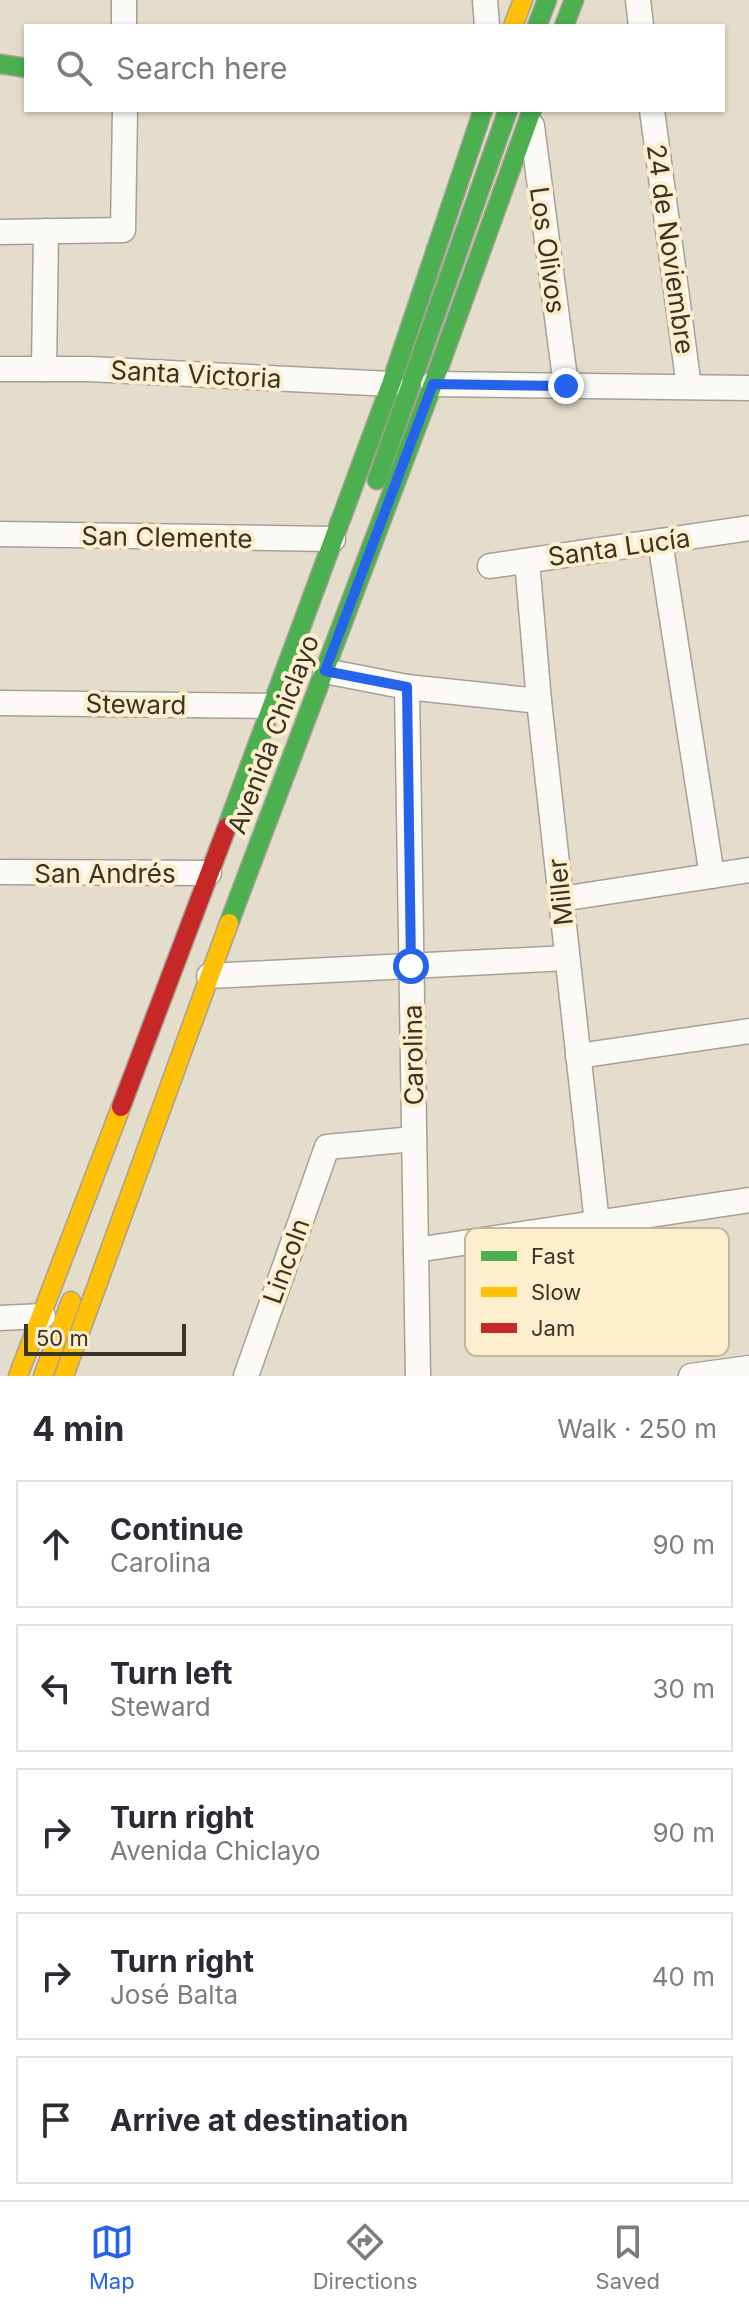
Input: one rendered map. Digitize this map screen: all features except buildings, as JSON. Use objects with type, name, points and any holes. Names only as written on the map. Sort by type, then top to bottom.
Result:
[{"type":"main road","points":[[514,24],[523,0]]},
{"type":"main road","points":[[538,24],[547,0]]},
{"type":"main road","points":[[565,24],[574,0]]},
{"type":"main road","points":[[0,64],[24,68]]},
{"type":"main road","name":"Avenida Chiclayo","points":[[18,1376],[273,706],[391,384],[482,112]]},
{"type":"main road","name":"Avenida Chiclayo","points":[[64,1376],[209,976],[433,384],[523,112]]},
{"type":"main road","name":"Avenida Chiclayo","points":[[43,1376],[287,727],[439,309],[523,112]]},
{"type":"street","points":[[124,0],[124,24]]},
{"type":"street","points":[[485,0],[487,24]]},
{"type":"street","points":[[638,0],[641,24]]},
{"type":"street","points":[[0,232],[123,230],[125,112]]},
{"type":"street","name":"Los Olivos","points":[[523,112],[566,386]]},
{"type":"street","name":"24 de Noviembre","points":[[652,112],[689,387]]},
{"type":"street","points":[[44,369],[46,231]]},
{"type":"street","name":"Santa Victoria","points":[[0,369],[391,384]]},
{"type":"street","points":[[433,384],[749,388]]},
{"type":"street","name":"Santa Lucía","points":[[490,566],[749,528]]},
{"type":"street","name":"San Clemente","points":[[0,534],[333,539]]},
{"type":"street","points":[[660,541],[712,876]]},
{"type":"street","name":"Miller","points":[[527,561],[539,701],[597,1223]]},
{"type":"street","points":[[325,671],[407,687],[539,701]]},
{"type":"street","name":"Carolina","points":[[407,687],[418,1376]]},
{"type":"street","name":"Steward","points":[[0,703],[273,706]]},
{"type":"street","points":[[561,899],[749,870]]},
{"type":"street","name":"San Andrés","points":[[0,872],[209,873]]},
{"type":"street","points":[[209,976],[567,958]]},
{"type":"street","points":[[578,1056],[749,1031]]},
{"type":"street","name":"Lincoln","points":[[246,1376],[327,1147],[414,1139]]},
{"type":"street","points":[[563,1228],[749,1200]]},
{"type":"street","points":[[416,1250],[465,1243]]},
{"type":"street","points":[[0,1318],[43,1316]]},
{"type":"street","points":[[691,1376],[749,1368]]},
{"type":"traffic: fast","points":[[538,24],[547,0]]},
{"type":"traffic: fast","points":[[565,24],[574,0]]},
{"type":"traffic: fast","points":[[0,64],[24,68]]},
{"type":"traffic: fast","points":[[227,827],[391,384],[482,112]]},
{"type":"traffic: fast","points":[[377,480],[507,112]]},
{"type":"traffic: fast","points":[[229,923],[433,384],[531,112]]},
{"type":"traffic: slow","points":[[514,24],[523,0]]},
{"type":"traffic: slow","points":[[64,1376],[229,923]]},
{"type":"traffic: slow","points":[[18,1376],[121,1107]]},
{"type":"traffic: slow","points":[[43,1376],[71,1301]]},
{"type":"traffic: jam","points":[[121,1107],[227,827]]},
{"type":"route","points":[[411,966],[407,687],[325,671],[433,384],[566,386]]}]
